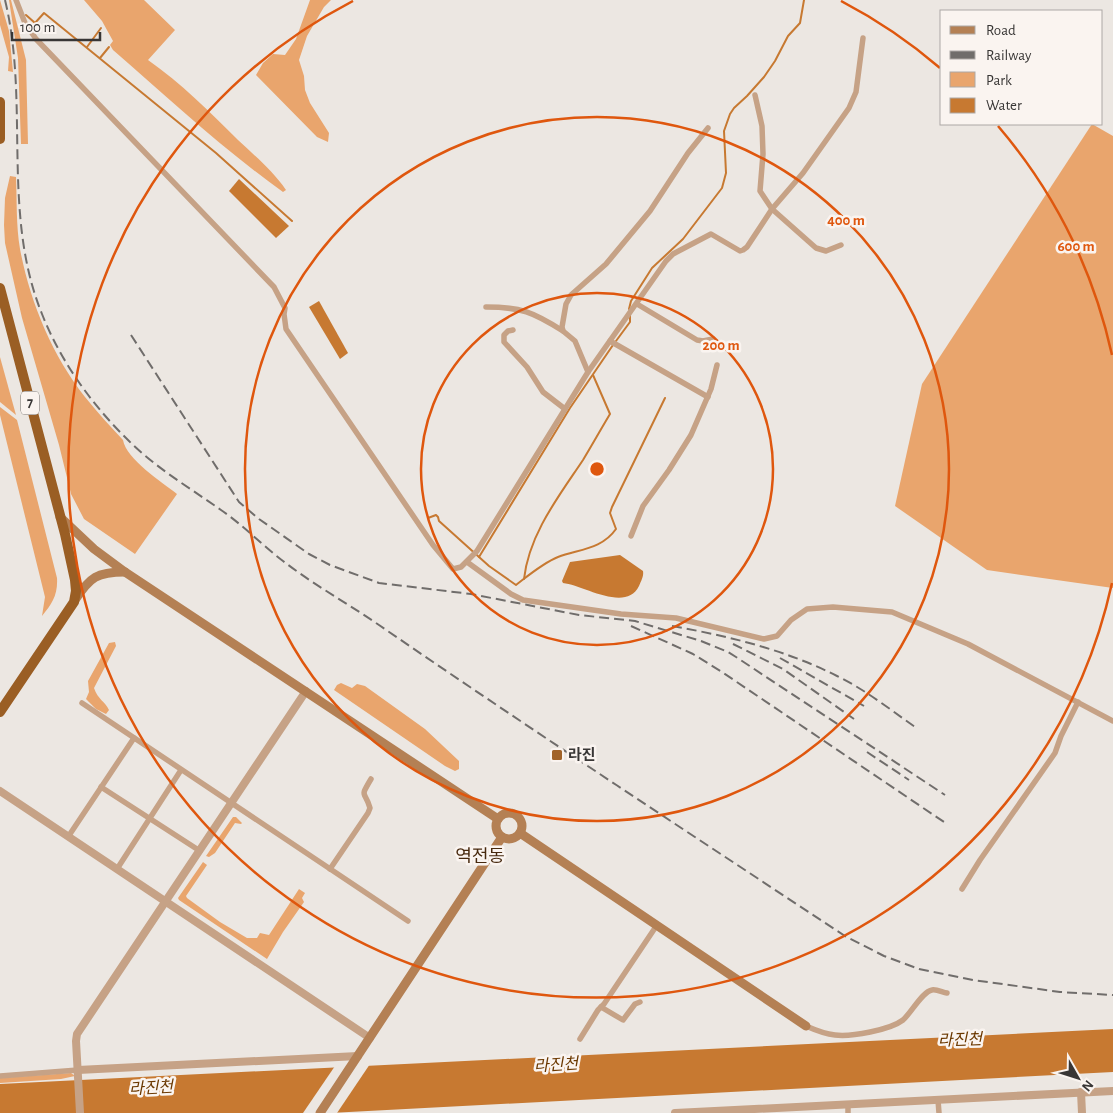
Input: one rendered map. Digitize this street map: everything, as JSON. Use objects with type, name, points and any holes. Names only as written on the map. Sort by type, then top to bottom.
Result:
[{"type":"highway","points":[[0,102],[0,139]]},
{"type":"highway","name":"7","points":[[0,288],[65,534],[75,580],[74,602]]},
{"type":"highway","points":[[0,712],[74,602]]},
{"type":"main road","points":[[60,517],[94,549],[125,572],[498,819]]},
{"type":"main road","points":[[74,602],[87,583],[94,578],[108,572],[125,572]]},
{"type":"main road","points":[[506,813],[516,815],[522,823],[520,833],[512,839],[502,837],[496,829],[498,819],[506,813]]},
{"type":"main road","points":[[520,833],[806,1026]]},
{"type":"main road","points":[[320,1113],[502,837]]},
{"type":"street","points":[[16,0],[25,23],[36,39],[274,287],[285,308],[286,329],[433,545],[453,569],[461,567],[468,562],[477,550],[588,372],[633,310],[659,269],[673,254],[711,234],[743,250],[772,209],[803,173],[848,108],[856,92],[863,38]]},
{"type":"street","points":[[755,95],[762,126],[763,162],[760,192],[772,209],[816,248],[826,251],[842,245]]},
{"type":"street","points":[[563,331],[562,326],[566,304],[571,295],[606,264],[650,212],[688,153],[708,128]]},
{"type":"street","points":[[637,304],[697,340],[713,339]]},
{"type":"street","points":[[486,307],[522,310],[540,316],[575,340],[588,372]]},
{"type":"street","points":[[513,330],[508,331],[504,335],[504,342],[527,367],[543,392],[565,409]]},
{"type":"street","points":[[610,341],[708,397]]},
{"type":"street","points":[[631,536],[643,506],[670,470],[691,435],[708,397],[717,365]]},
{"type":"street","points":[[468,562],[511,594],[524,600],[621,614],[676,618],[764,639],[776,636],[791,620],[807,610],[833,607],[892,612],[968,644],[1113,721]]},
{"type":"street","points":[[80,1113],[77,1034],[306,691]]},
{"type":"street","points":[[962,889],[980,860],[1055,753],[1061,736],[1078,702]]},
{"type":"street","points":[[82,704],[408,921]]},
{"type":"street","points":[[68,837],[134,738]]},
{"type":"street","points":[[117,869],[182,770]]},
{"type":"street","points":[[330,869],[368,813],[370,808],[364,792],[371,779]]},
{"type":"street","points":[[101,787],[200,850]]},
{"type":"street","points":[[0,792],[370,1038]]},
{"type":"street","points":[[580,1039],[594,1015],[656,925]]},
{"type":"street","points":[[806,1026],[836,1036],[878,1031],[901,1022],[927,992],[932,990],[947,992]]},
{"type":"street","points":[[601,1007],[623,1020],[635,1004],[640,1002]]},
{"type":"street","points":[[0,1076],[78,1070],[358,1056]]},
{"type":"street","points":[[675,1113],[753,1111],[848,1104],[1113,1091]]},
{"type":"street","points":[[1081,1092],[1082,1113]]},
{"type":"street","points":[[938,1100],[939,1113]]},
{"type":"street","points":[[848,1104],[848,1113]]},
{"type":"green space","points":[[0,0],[9,31],[13,72],[8,71],[9,57],[0,25]]},
{"type":"green space","points":[[9,0],[11,0],[26,60],[28,144],[21,144],[18,58]]},
{"type":"green space","points":[[84,0],[144,0],[175,30],[148,60],[206,108],[270,170],[286,190],[283,192],[239,158],[113,50],[110,45],[113,41],[102,21]]},
{"type":"green space","points":[[310,0],[331,0],[324,7],[307,36],[299,60],[304,76],[305,90],[310,103],[329,133],[328,142],[317,137],[256,75],[263,63],[273,54],[285,55],[296,39]]},
{"type":"green space","points":[[1091,125],[1113,136],[1113,588],[987,570],[895,506],[922,384]]},
{"type":"green space","points":[[10,176],[16,177],[18,231],[24,269],[36,308],[62,364],[90,403],[123,440],[137,462],[177,494],[135,554],[84,519],[71,494],[59,445],[22,318],[5,243],[5,198]]},
{"type":"green space","points":[[0,357],[16,415],[0,402]]},
{"type":"green space","points":[[0,407],[17,420],[57,578],[54,599],[42,616],[45,597],[0,415]]},
{"type":"green space","points":[[115,642],[116,646],[94,688],[109,710],[106,714],[96,709],[86,699],[89,692],[88,681],[109,643]]},
{"type":"green space","points":[[341,683],[352,688],[357,684],[365,686],[425,729],[459,761],[459,769],[455,771],[445,766],[334,690]]},
{"type":"green space","points":[[233,817],[236,817],[242,823],[235,823],[215,853],[209,857],[206,856]]},
{"type":"green space","points":[[203,862],[207,865],[186,896],[187,898],[220,922],[247,938],[257,938],[260,933],[269,935],[299,889],[305,893],[302,898],[304,902],[267,959],[179,900],[178,898]]},
{"type":"green space","points":[[71,1073],[75,1076],[61,1079],[0,1083],[0,1078]]},
{"type":"water","points":[[239,179],[289,226],[276,238],[229,191]]},
{"type":"water","points":[[319,301],[348,353],[340,359],[309,307]]},
{"type":"water","points":[[620,555],[643,571],[643,577],[633,594],[624,597],[604,595],[563,583],[562,581],[570,562]]},
{"type":"water","name":"라진천","points":[[1113,1029],[1113,1072],[330,1113],[0,1113],[0,1084]]},
{"type":"pier","points":[[370,1064],[337,1113],[303,1113],[335,1066]]},
{"type":"waterway","points":[[629,309],[631,301],[652,268],[683,239],[722,188],[726,173],[724,131],[730,114],[764,77],[788,36],[800,23],[804,0]]},
{"type":"waterway","points":[[26,15],[35,23],[44,13],[216,153],[292,221]]},
{"type":"waterway","points":[[87,47],[101,28]]},
{"type":"waterway","points":[[100,58],[109,47]]},
{"type":"waterway","points":[[616,341],[630,322],[630,314]]},
{"type":"waterway","points":[[479,557],[570,408],[613,345]]},
{"type":"waterway","points":[[524,579],[532,546],[546,516],[583,460],[610,414],[593,375]]},
{"type":"waterway","points":[[428,518],[436,515],[439,521],[489,566],[516,585],[558,557],[597,545],[616,529],[610,513],[612,507],[665,398]]},
{"type":"railway","points":[[5,0],[16,78],[22,237],[30,276],[42,314],[68,366],[102,413],[139,451],[229,516],[295,570],[845,936],[884,956],[919,969],[973,980],[1060,992],[1113,995]]},
{"type":"railway","points":[[131,335],[239,502],[259,519],[309,554],[330,565],[379,583],[471,594],[579,615],[635,621],[701,641],[736,657],[945,795]]},
{"type":"railway","points":[[631,626],[693,654],[722,672],[944,822]]},
{"type":"railway","points":[[672,626],[756,645],[818,667],[879,701],[918,729]]},
{"type":"railway","points":[[733,644],[783,669],[854,719]]},
{"type":"railway","points":[[780,658],[864,706]]},
{"type":"railway","points":[[867,752],[909,780]]},
{"type":"place","name":"라진","points":[[557,755]]},
{"type":"district","name":"역전동","points":[[480,857]]}]
